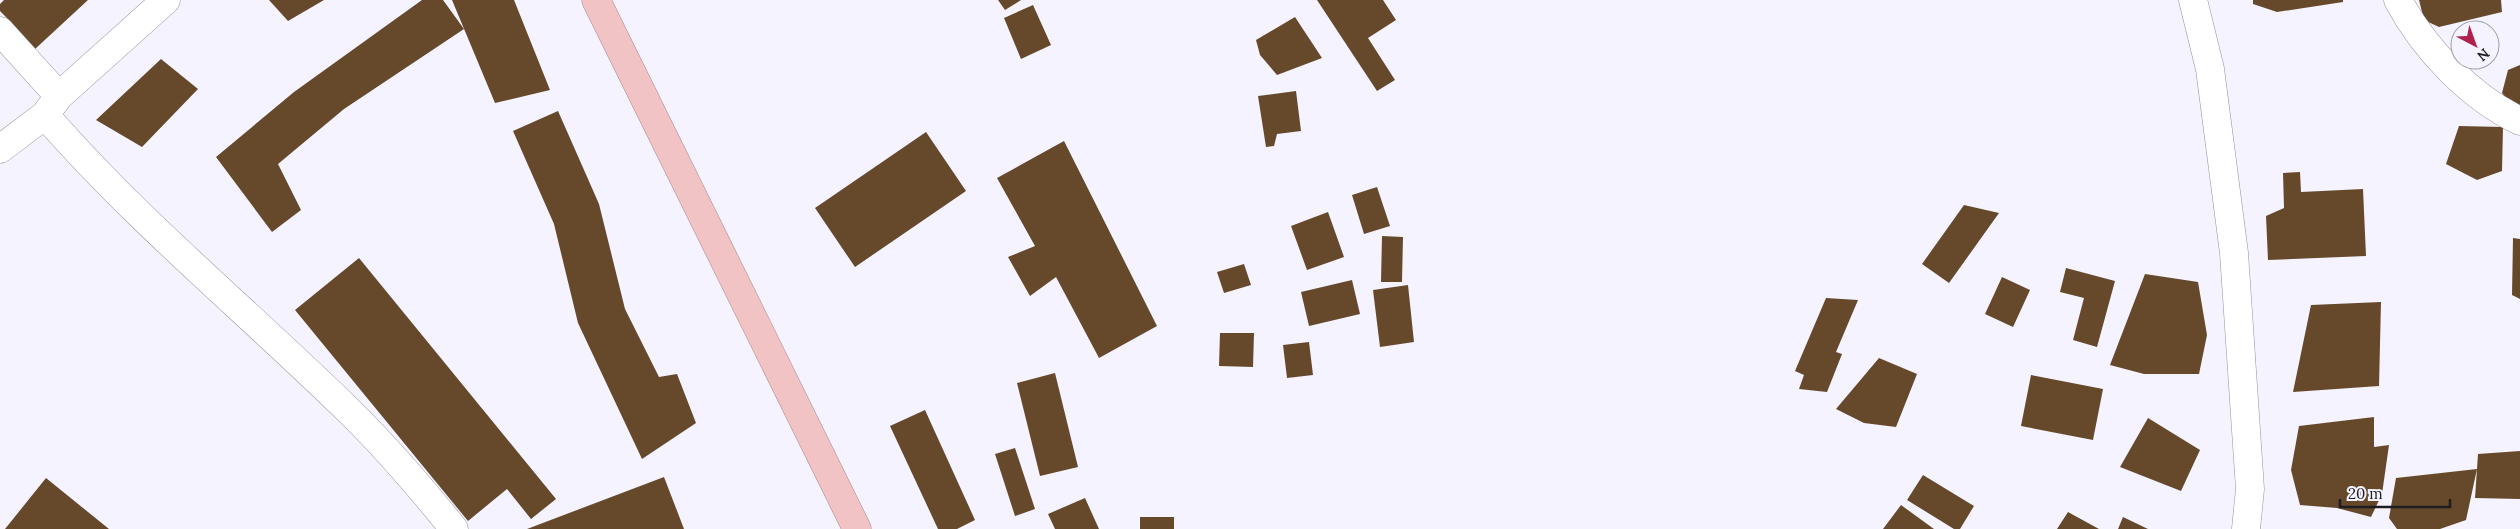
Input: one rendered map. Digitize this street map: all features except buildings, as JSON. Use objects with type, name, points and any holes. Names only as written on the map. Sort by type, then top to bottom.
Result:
[{"type":"highway","points":[[596,0],[857,529]]},
{"type":"street","points":[[0,149],[52,106],[166,0]]},
{"type":"street","points":[[2192,0],[2210,69],[2234,253],[2250,489],[2246,529]]},
{"type":"street","points":[[2398,0],[2415,28],[2454,74],[2504,114],[2520,122]]},
{"type":"street","points":[[0,31],[52,106],[88,165],[160,236],[350,411],[416,483],[454,529]]}]
